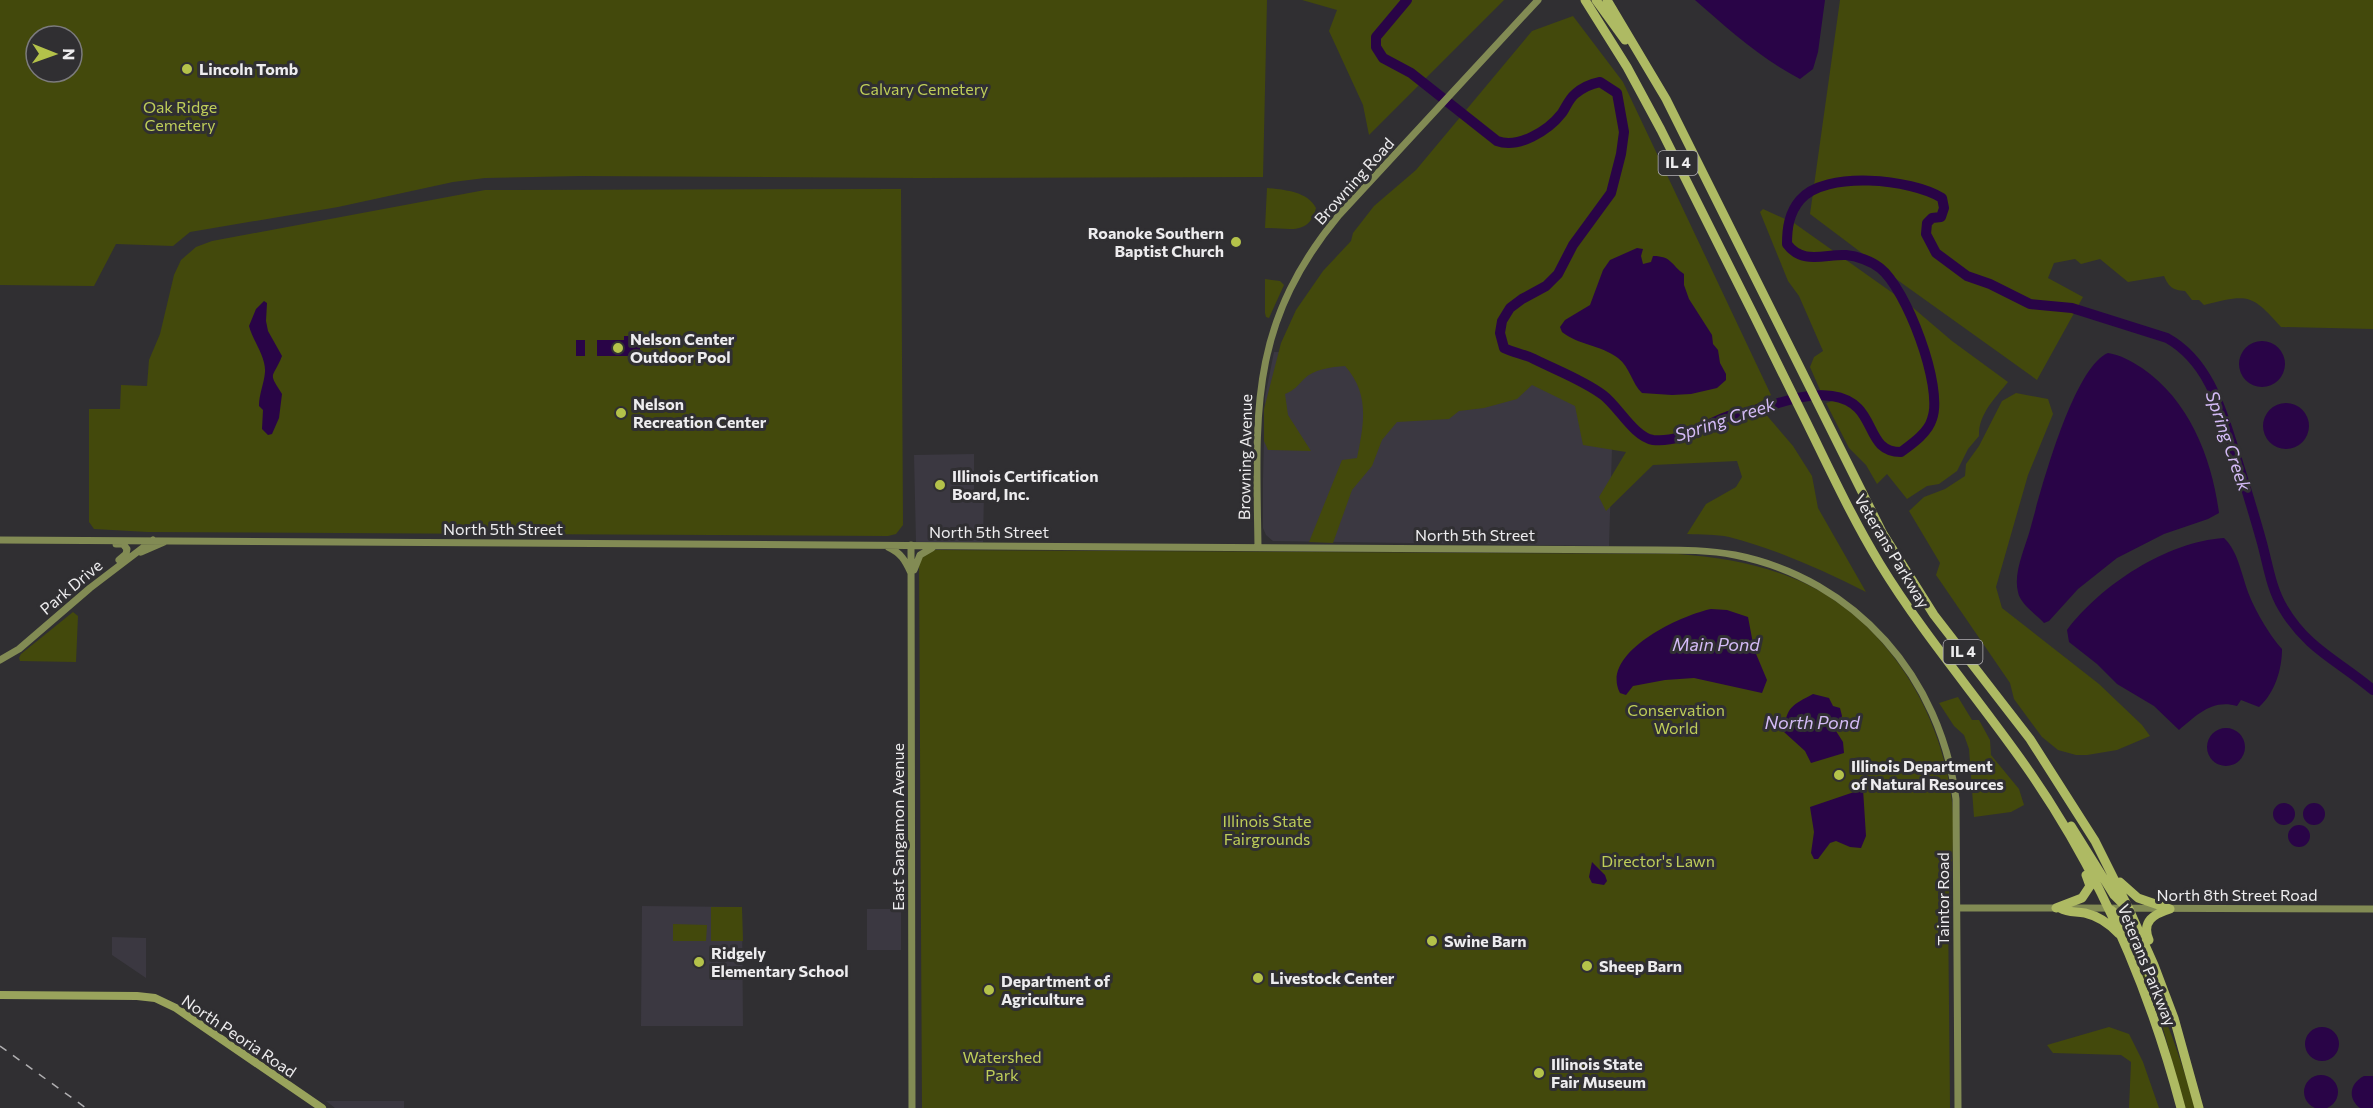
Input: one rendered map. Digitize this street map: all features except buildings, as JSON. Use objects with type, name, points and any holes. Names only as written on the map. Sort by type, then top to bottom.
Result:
[{"type":"highway","name":"Veterans Parkway","points":[[1585,0],[1612,41],[1649,106],[1857,525],[1903,601],[2054,808],[2109,908],[2156,1022],[2181,1108]]},
{"type":"highway","points":[[1596,0],[1666,99]]},
{"type":"highway","name":"Veterans Parkway","points":[[1607,0],[1666,99],[1867,503],[1912,581],[1945,629],[2035,748],[2080,816],[2107,864],[2130,909],[2174,1018],[2199,1108]]},
{"type":"highway","points":[[1613,0],[1623,15],[1624,27]]},
{"type":"highway","points":[[2043,792],[2053,799],[2063,813],[2114,895],[2121,904],[2130,909]]},
{"type":"highway","points":[[2054,808],[2058,824],[2090,883],[2087,893],[2082,898],[2058,908]]},
{"type":"highway","points":[[2107,864],[2123,886],[2134,896],[2170,909]]},
{"type":"highway","points":[[2058,908],[2068,913],[2084,913],[2100,919],[2110,925],[2124,941]]},
{"type":"highway","points":[[2109,908],[2124,921],[2167,1014],[2174,1018]]},
{"type":"highway","points":[[2170,909],[2152,917],[2146,930],[2169,992],[2170,1008]]},
{"type":"main road","name":"Browning Road","points":[[1263,367],[1281,307],[1310,253],[1339,216],[1538,0]]},
{"type":"main road","name":"Browning Avenue","points":[[1258,548],[1258,410],[1263,367]]},
{"type":"main road","name":"North 5th Street","points":[[0,540],[1707,551],[1737,555],[1798,576],[1843,602],[1872,626],[1894,650],[1924,695]]},
{"type":"main road","points":[[106,575],[127,551],[123,544],[113,544],[108,540]]},
{"type":"main road","name":"Park Drive","points":[[0,660],[153,540]]},
{"type":"main road","points":[[133,555],[169,540]]},
{"type":"main road","points":[[884,545],[897,551],[904,558],[912,576]]},
{"type":"main road","name":"East Sangamon Avenue","points":[[912,545],[912,1108]]},
{"type":"main road","points":[[912,576],[920,555],[924,551],[939,546]]},
{"type":"main road","name":"Taintor Road","points":[[1924,695],[1938,724],[1954,786],[1958,1108]]},
{"type":"main road","name":"North 8th Street Road","points":[[1957,908],[2373,909]]},
{"type":"main road","name":"North Peoria Road","points":[[0,995],[155,998],[172,1006],[321,1108]]},
{"type":"shaded area","points":[[1274,352],[1361,353],[1538,373],[1613,416],[1609,546],[1273,541],[1266,535],[1263,528],[1263,478],[1265,397]]},
{"type":"shaded area","points":[[974,454],[974,494],[984,494],[983,542],[916,542],[914,455]]},
{"type":"shaded area","points":[[642,906],[742,907],[743,1026],[641,1026]]},
{"type":"shaded area","points":[[867,909],[901,909],[901,950],[867,950]]},
{"type":"shaded area","points":[[112,937],[146,938],[146,978],[112,955]]},
{"type":"shaded area","points":[[326,1101],[404,1101],[404,1108],[335,1108]]},
{"type":"green space","points":[[0,0],[1267,0],[1263,177],[581,176],[485,178],[453,182],[338,207],[190,232],[173,246],[116,244],[94,286],[0,285]]},
{"type":"green space","points":[[1302,0],[1504,0],[1369,135],[1363,105],[1329,31],[1337,10]]},
{"type":"green space","points":[[1840,0],[2373,0],[2373,329],[2281,327],[2255,302],[2248,299],[2230,299],[2204,305],[2199,300],[2192,300],[2185,291],[2172,287],[2164,276],[2128,282],[2100,259],[2081,264],[2075,259],[2054,263],[2048,278],[2083,297],[2037,380],[1810,214]]},
{"type":"green space","points":[[1573,16],[1623,82],[1771,395],[1757,404],[1793,446],[1812,476],[1818,508],[1866,592],[1816,568],[1747,542],[1724,536],[1687,534],[1706,504],[1736,487],[1742,477],[1737,461],[1653,465],[1606,511],[1599,497],[1626,452],[1583,445],[1575,406],[1532,385],[1517,399],[1484,408],[1459,411],[1449,419],[1397,422],[1382,440],[1372,466],[1352,490],[1333,543],[1309,542],[1342,460],[1357,458],[1362,433],[1363,410],[1358,387],[1345,366],[1318,371],[1285,394],[1288,415],[1311,451],[1268,450],[1264,441],[1264,409],[1281,343],[1296,310],[1323,271],[1351,241],[1353,233],[1374,206],[1416,170],[1532,31]]},
{"type":"green space","points":[[1267,188],[1294,192],[1307,198],[1316,208],[1313,217],[1303,227],[1265,228]]},
{"type":"green space","points":[[901,189],[903,525],[896,534],[888,536],[148,532],[94,529],[89,522],[89,409],[120,409],[121,385],[147,386],[149,360],[160,334],[174,275],[181,260],[196,247],[212,241],[485,190]]},
{"type":"green space","points":[[1763,209],[1794,223],[1911,306],[1952,341],[2008,382],[1984,414],[1979,436],[1968,449],[1957,471],[1939,484],[1927,486],[1907,499],[1887,474],[1877,484],[1866,465],[1849,448],[1826,403],[1833,401],[1840,393],[1820,390],[1810,367],[1814,357],[1823,351],[1799,296],[1788,281],[1760,212]]},
{"type":"green space","points":[[1265,279],[1280,281],[1284,285],[1269,318],[1265,313]]},
{"type":"green space","points":[[2016,393],[2048,399],[2053,414],[2028,475],[1996,587],[2002,608],[2099,684],[2142,725],[2150,736],[2117,750],[2076,755],[2058,750],[2042,737],[2014,699],[2010,683],[1936,575],[1940,563],[1909,511],[1924,497],[1945,489],[1965,476],[1966,464],[1979,446],[2002,401]]},
{"type":"green space","name":"Illinois State Fairgrounds","points":[[935,550],[1678,554],[1746,563],[1785,575],[1819,591],[1849,611],[1876,636],[1900,665],[1919,697],[1934,730],[1946,766],[1953,826],[1948,902],[1950,1108],[922,1108],[919,565],[921,558]]},
{"type":"green space","points":[[73,612],[78,616],[76,662],[20,661],[21,654]]},
{"type":"green space","points":[[1958,697],[1972,720],[1979,720],[1990,740],[1991,755],[2019,789],[2024,805],[2011,812],[1974,817],[1969,749],[1964,735],[1954,726],[1939,703]]},
{"type":"green space","points":[[711,907],[742,907],[743,941],[711,941]]},
{"type":"green space","points":[[673,924],[707,925],[706,941],[673,941]]},
{"type":"green space","points":[[2136,956],[2170,1030],[2195,1108],[2185,1108],[2163,1028]]},
{"type":"green space","points":[[2109,1027],[2129,1034],[2143,1062],[2159,1108],[2129,1108],[2131,1062],[2121,1055],[2053,1053],[2047,1045]]},
{"type":"water","points":[[1695,0],[1825,0],[1818,52],[1813,69],[1800,79],[1786,71],[1745,42]]},
{"type":"water","points":[[1637,248],[1643,249],[1641,256],[1643,264],[1651,262],[1653,256],[1659,256],[1671,262],[1684,274],[1684,285],[1689,299],[1712,335],[1713,344],[1718,350],[1720,363],[1726,374],[1726,380],[1717,388],[1691,394],[1642,393],[1618,358],[1562,332],[1560,327],[1565,320],[1590,305],[1603,270],[1610,260]]},
{"type":"water","points":[[264,301],[267,303],[268,331],[282,356],[273,375],[274,382],[282,394],[279,418],[272,434],[268,435],[262,429],[263,410],[259,406],[265,366],[249,326],[256,309]]},
{"type":"water","name":"Nelson Center Outdoor Pool","points":[[624,336],[640,336],[640,356],[597,356],[597,340],[624,340]]},
{"type":"water","points":[[576,340],[585,340],[585,356],[576,356]]},
{"type":"water","points":[[2262,341],[2278,348],[2285,364],[2278,380],[2262,387],[2246,380],[2239,364],[2246,348]]},
{"type":"water","points":[[2108,353],[2130,361],[2159,381],[2185,413],[2204,451],[2216,492],[2219,513],[2164,534],[2117,558],[2078,589],[2049,621],[2044,623],[2019,596],[2018,569],[2050,461],[2071,405],[2082,381],[2095,363]]},
{"type":"water","points":[[2286,403],[2302,410],[2309,426],[2302,442],[2286,449],[2270,442],[2263,426],[2270,410]]},
{"type":"water","points":[[2224,538],[2237,558],[2256,610],[2282,649],[2281,665],[2273,688],[2259,707],[2241,700],[2237,706],[2228,704],[2212,707],[2179,730],[2154,706],[2117,684],[2097,664],[2069,642],[2067,630],[2098,597],[2136,569],[2180,548],[2202,541]]},
{"type":"water","name":"Main Pond","points":[[1711,609],[1727,610],[1748,617],[1754,649],[1767,680],[1762,693],[1694,678],[1633,686],[1626,695],[1620,693],[1617,678],[1621,664],[1632,650],[1663,628]]},
{"type":"water","name":"North Pond","points":[[1813,694],[1829,698],[1833,706],[1840,708],[1842,716],[1836,731],[1843,742],[1844,753],[1811,763],[1805,751],[1784,732],[1792,707]]},
{"type":"water","points":[[2226,728],[2240,733],[2245,747],[2240,761],[2226,766],[2212,761],[2207,747],[2212,733]]},
{"type":"water","points":[[1863,789],[1866,836],[1861,848],[1850,847],[1836,841],[1830,843],[1818,859],[1814,859],[1811,853],[1814,832],[1810,807]]},
{"type":"water","points":[[2284,803],[2292,806],[2295,814],[2292,822],[2284,825],[2276,822],[2273,814],[2276,806]]},
{"type":"water","points":[[2314,803],[2322,806],[2325,814],[2322,822],[2314,825],[2306,822],[2303,814],[2306,806]]},
{"type":"water","points":[[2299,825],[2307,828],[2310,836],[2307,844],[2299,847],[2291,844],[2288,836],[2291,828]]},
{"type":"water","points":[[1592,862],[1605,875],[1607,881],[1604,885],[1592,883],[1589,877]]},
{"type":"water","points":[[2322,1027],[2334,1032],[2339,1044],[2334,1056],[2322,1061],[2310,1056],[2305,1044],[2310,1032]]},
{"type":"water","points":[[2321,1075],[2333,1080],[2338,1092],[2333,1104],[2321,1109],[2309,1104],[2304,1092],[2309,1080]]},
{"type":"water","points":[[2364,1076],[2373,1076],[2373,1108],[2360,1108],[2353,1100],[2353,1087]]},
{"type":"waterway","name":"Spring Creek","points":[[1407,0],[1376,37],[1376,47],[1383,58],[1411,73],[1497,141],[1514,143],[1541,132],[1556,120],[1573,96],[1590,85],[1600,82],[1617,93],[1624,132],[1611,193],[1573,245],[1558,274],[1546,286],[1510,308],[1502,321],[1500,333],[1504,348],[1534,359],[1595,390],[1609,400],[1639,433],[1653,440],[1672,439],[1729,416],[1800,397],[1821,395],[1847,400],[1865,417],[1881,444],[1889,450],[1901,452],[1927,429],[1932,419],[1934,404],[1928,362],[1901,296],[1890,279],[1872,263],[1846,255],[1814,257],[1800,254],[1787,244],[1787,232],[1791,215],[1800,200],[1812,191],[1829,184],[1848,181],[1890,182],[1928,191],[1942,198],[1944,208],[1941,217],[1932,218],[1927,223],[1926,234],[1936,253],[1967,276],[1990,284],[2030,304],[2072,308],[2167,338],[2194,360],[2212,390],[2231,439],[2273,584],[2283,608],[2302,634],[2324,654],[2373,690]]},
{"type":"railway","points":[[0,1046],[86,1108]]},
{"type":"place","name":"Lincoln Tomb","points":[[187,69]]},
{"type":"place","name":"Roanoke Southern Baptist Church","points":[[1236,242]]},
{"type":"place","name":"Nelson Center Outdoor Pool","points":[[618,348]]},
{"type":"place","name":"Nelson Recreation Center","points":[[621,413]]},
{"type":"place","name":"Illinois Certification Board, Inc.","points":[[940,485]]},
{"type":"place","name":"Illinois Department of Natural Resources","points":[[1839,775]]},
{"type":"place","name":"Swine Barn","points":[[1432,941]]},
{"type":"place","name":"Ridgely Elementary School","points":[[699,962]]},
{"type":"place","name":"Sheep Barn","points":[[1587,966]]},
{"type":"place","name":"Livestock Center","points":[[1258,978]]},
{"type":"place","name":"Department of Agriculture","points":[[989,990]]},
{"type":"place","name":"Illinois State Fair Museum","points":[[1539,1073]]},
{"type":"park label","name":"Calvary Cemetery","points":[[924,89]]},
{"type":"park label","name":"Oak Ridge Cemetery","points":[[180,116]]},
{"type":"park label","name":"Conservation World","points":[[1676,719]]},
{"type":"park label","name":"Director's Lawn","points":[[1658,861]]},
{"type":"park label","name":"Watershed Park","points":[[1002,1066]]}]
